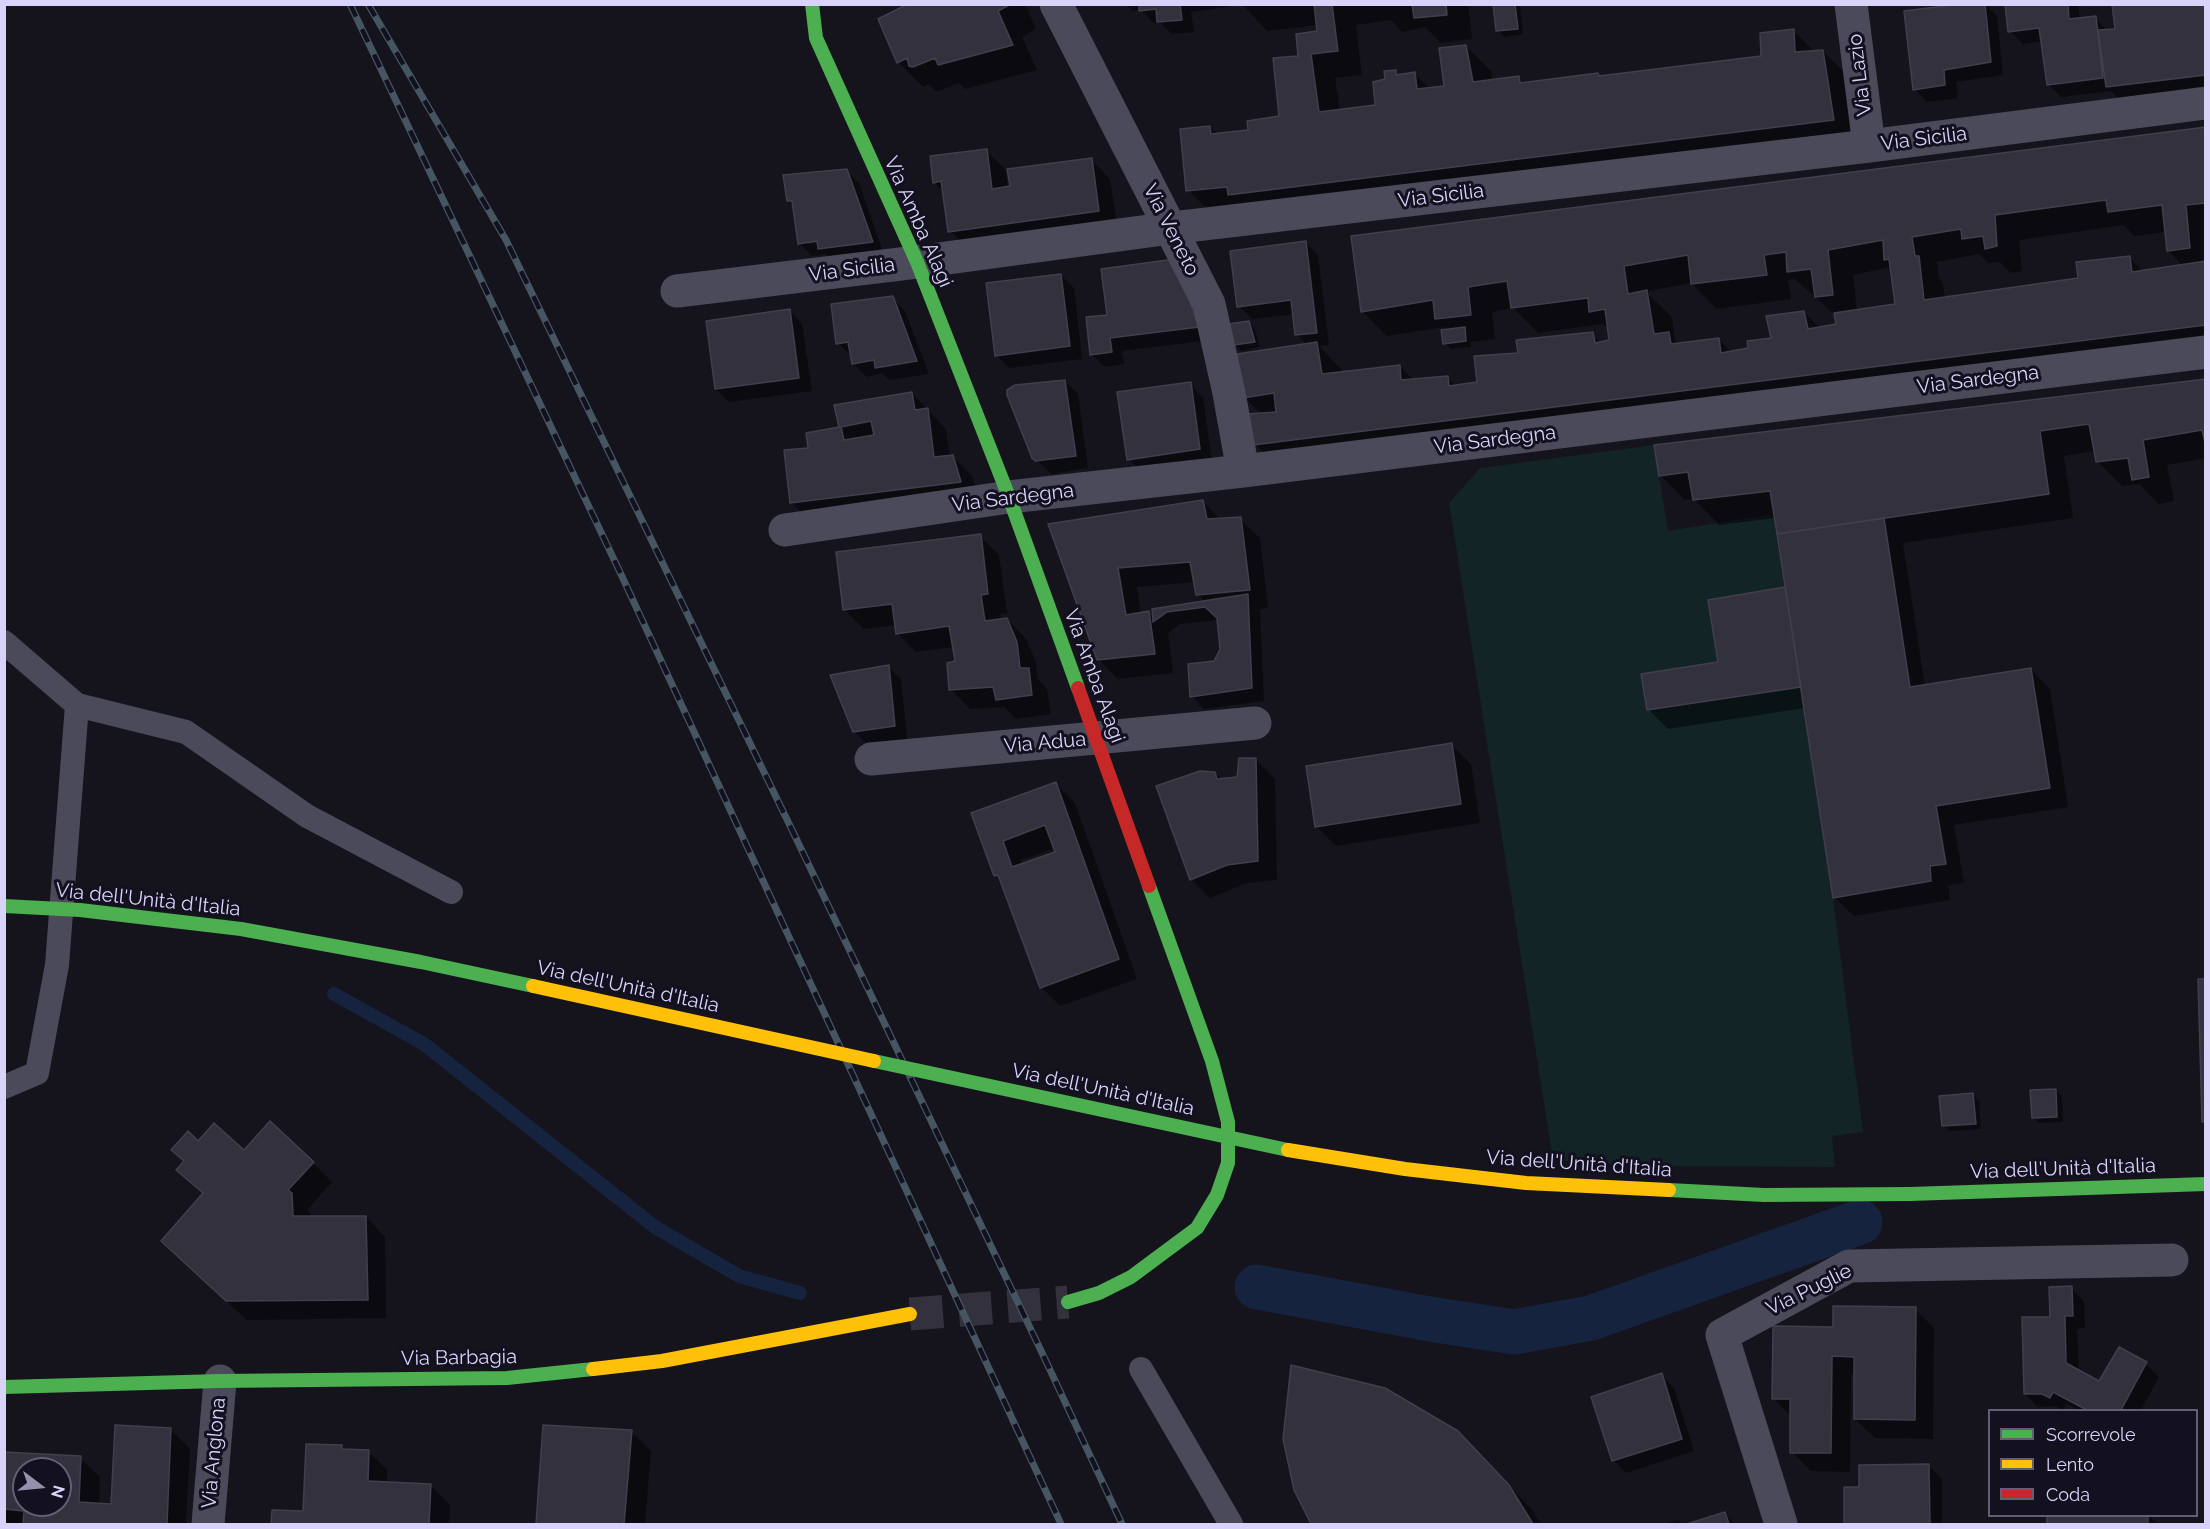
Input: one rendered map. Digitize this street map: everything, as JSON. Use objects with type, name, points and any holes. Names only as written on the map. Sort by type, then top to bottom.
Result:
[{"type":"street","name":"Via Amba Alagi","points":[[812,4],[816,38],[917,262],[1009,497],[1212,1061],[1228,1122],[1227,1163],[1217,1195],[1197,1228],[1131,1277],[1099,1293],[1068,1302]]},
{"type":"street","name":"Via Veneto","points":[[1056,4],[1209,304],[1229,393],[1243,471]]},
{"type":"street","name":"Via Lazio","points":[[1851,4],[1869,146]]},
{"type":"street","name":"Via Sicilia","points":[[677,291],[1171,228],[1869,146],[2205,103]]},
{"type":"street","name":"Via Sardegna","points":[[786,530],[1009,497],[1243,471],[2205,352]]},
{"type":"street","name":"Via Adua","points":[[871,759],[1255,723]]},
{"type":"street","name":"Via dell'Unità d'Italia","points":[[4,906],[80,910],[241,929],[422,962],[1150,1121],[1285,1149],[1405,1169],[1526,1183],[1764,1195],[1910,1194],[2205,1184]]},
{"type":"street","name":"Via Puglie","points":[[1780,1524],[1722,1335],[1849,1266],[2172,1260]]},
{"type":"street","name":"Via Barbagia","points":[[4,1387],[220,1381],[507,1378],[662,1361],[910,1314]]},
{"type":"street","name":"Via Anglona","points":[[208,1524],[220,1381]]},
{"type":"lane","points":[[4,642],[77,705],[186,732],[307,816],[451,892]]},
{"type":"lane","points":[[4,1088],[37,1073],[57,965],[77,705]]},
{"type":"lane","points":[[1141,1369],[1232,1524]]},
{"type":"shaded area","points":[[1654,445],[1668,531],[1773,514],[1833,898],[1863,1132],[1832,1136],[1835,1167],[1642,1166],[1553,1160],[1449,503],[1480,468]]},
{"type":"building","points":[[908,4],[1011,4],[998,11],[1013,45],[938,65],[935,58],[913,67],[909,66],[907,58],[897,63],[878,19]]},
{"type":"building","points":[[1139,4],[1180,4],[1182,20],[1157,22],[1156,9],[1139,11]]},
{"type":"building","points":[[1314,4],[1332,4],[1338,51],[1311,54],[1319,112],[1375,105],[1373,82],[1385,79],[1384,71],[1396,70],[1396,75],[1415,72],[1417,89],[1444,86],[1439,48],[1466,45],[1473,82],[1519,76],[1520,83],[1598,73],[1599,76],[1761,56],[1760,33],[1794,29],[1795,52],[1823,50],[1834,120],[1228,195],[1227,187],[1186,191],[1180,129],[1210,126],[1211,134],[1248,130],[1247,121],[1279,116],[1273,58],[1298,56],[1296,34],[1317,31]]},
{"type":"building","points":[[1412,4],[1446,4],[1447,15],[1414,18]]},
{"type":"building","points":[[1493,4],[1515,4],[1518,29],[1496,31]]},
{"type":"building","points":[[1960,4],[1985,4],[1991,62],[1944,70],[1945,85],[1913,90],[1904,11]]},
{"type":"building","points":[[2005,4],[2068,4],[2069,19],[2096,16],[2103,78],[2047,85],[2039,28],[2008,32]]},
{"type":"building","points":[[2112,4],[2206,4],[2206,75],[2106,87],[2098,30],[2115,29]]},
{"type":"building","points":[[2206,127],[2206,203],[2186,205],[2190,248],[2167,251],[2162,205],[2108,212],[2106,200],[1995,215],[1997,246],[1985,249],[1983,236],[1962,239],[1961,229],[1912,237],[1915,256],[1919,256],[1924,300],[2078,278],[2076,262],[2130,256],[2132,272],[2206,261],[2206,325],[1253,445],[1247,414],[1276,412],[1274,393],[1243,398],[1237,354],[1317,342],[1322,374],[1400,365],[1401,380],[1448,376],[1449,386],[1477,382],[1474,356],[1518,353],[1516,340],[1593,332],[1595,343],[1609,340],[1605,309],[1589,312],[1588,298],[1511,308],[1507,281],[1468,287],[1471,315],[1435,319],[1433,300],[1361,312],[1351,236]],"holes":[[[1883,240],[1884,260],[1889,259],[1895,304],[1834,313],[1836,324],[1808,329],[1804,311],[1766,316],[1771,338],[1747,341],[1748,348],[1721,353],[1719,338],[1671,344],[1669,332],[1654,334],[1647,290],[1628,294],[1624,266],[1688,255],[1691,284],[1767,275],[1764,255],[1786,252],[1787,272],[1811,269],[1815,297],[1833,295],[1828,250]]]},
{"type":"building","points":[[987,149],[992,189],[1010,186],[1007,169],[1092,158],[1099,211],[948,232],[941,181],[933,183],[930,156]]},
{"type":"building","points":[[847,169],[873,242],[818,249],[817,241],[798,244],[792,201],[787,201],[783,175]]},
{"type":"building","points":[[1306,241],[1317,333],[1295,335],[1291,300],[1237,307],[1230,251]]},
{"type":"building","points":[[1175,259],[1199,327],[1110,338],[1112,352],[1090,355],[1086,317],[1107,315],[1101,269]]},
{"type":"building","points":[[1061,274],[1070,346],[995,356],[986,283]]},
{"type":"building","points":[[893,296],[917,361],[875,368],[874,360],[852,364],[848,342],[836,344],[831,304]]},
{"type":"building","points":[[790,309],[799,378],[715,389],[706,321]]},
{"type":"building","points":[[1249,321],[1255,342],[1234,345],[1228,324]]},
{"type":"building","points":[[1465,327],[1466,341],[1443,344],[1441,330]]},
{"type":"building","points":[[2206,379],[2206,447],[2202,430],[2143,440],[2149,477],[2132,480],[2128,458],[2096,462],[2089,424],[2040,431],[2049,494],[1777,534],[1770,491],[1693,500],[1688,472],[1659,476],[1654,445]]},
{"type":"building","points":[[1065,380],[1076,456],[1035,461],[1007,395],[1007,390],[1015,385]]},
{"type":"building","points":[[1191,382],[1200,449],[1127,460],[1117,392]]},
{"type":"building","points":[[912,392],[915,410],[928,408],[934,457],[953,455],[961,482],[790,503],[784,450],[808,448],[806,433],[839,427],[834,405]],"holes":[[[871,421],[874,435],[844,440],[841,427]]]},
{"type":"building","points":[[1203,500],[1207,519],[1241,517],[1250,590],[1196,595],[1190,562],[1118,568],[1126,615],[1149,611],[1155,654],[1097,660],[1048,524]]},
{"type":"building","points":[[1884,518],[1910,687],[2031,668],[2050,788],[1936,806],[1946,864],[1930,866],[1931,881],[1833,898],[1777,534]]},
{"type":"building","points":[[981,534],[988,594],[981,595],[985,621],[1007,618],[1017,642],[1020,668],[1029,668],[1032,695],[996,700],[993,687],[949,690],[947,663],[955,661],[949,626],[896,634],[892,604],[843,610],[836,552]]},
{"type":"building","points":[[1785,587],[1801,687],[1647,710],[1641,674],[1718,662],[1708,600]]},
{"type":"building","points":[[1248,594],[1252,688],[1190,697],[1188,664],[1214,661],[1220,649],[1217,618],[1205,607],[1167,612],[1153,622],[1152,609]]},
{"type":"building","points":[[889,665],[895,726],[853,732],[830,675]]},
{"type":"building","points":[[1452,743],[1461,804],[1315,827],[1306,766]]},
{"type":"building","points":[[1239,758],[1256,758],[1258,861],[1227,865],[1190,880],[1156,786],[1200,771],[1215,772],[1217,779],[1237,777]]},
{"type":"building","points":[[1056,782],[1119,959],[1040,988],[998,875],[994,876],[971,813]],"holes":[[[1045,825],[1055,852],[1012,867],[1003,841]]]},
{"type":"building","points":[[2198,979],[2206,979],[2206,1122],[2202,1122]]},
{"type":"building","points":[[2056,1089],[2057,1117],[2032,1118],[2030,1090]]},
{"type":"building","points":[[1973,1093],[1976,1124],[1942,1126],[1939,1096]]},
{"type":"building","points":[[270,1121],[314,1162],[288,1190],[292,1193],[293,1216],[366,1216],[368,1300],[226,1301],[161,1241],[203,1193],[176,1170],[184,1161],[171,1150],[188,1131],[198,1141],[214,1123],[244,1150]]},
{"type":"building","points":[[2072,1286],[2073,1316],[2065,1316],[2066,1363],[2099,1381],[2119,1347],[2147,1362],[2122,1409],[2085,1409],[2053,1392],[2050,1398],[2042,1394],[2024,1394],[2022,1317],[2050,1317],[2049,1287]]},
{"type":"building","points":[[1833,1306],[1916,1307],[1915,1420],[1854,1419],[1854,1357],[1832,1356],[1831,1453],[1790,1453],[1790,1399],[1772,1399],[1773,1326],[1833,1327]]},
{"type":"building","points":[[1291,1365],[1385,1388],[1458,1431],[1509,1485],[1533,1524],[1311,1524],[1294,1490],[1283,1439]]},
{"type":"building","points":[[1662,1373],[1682,1439],[1612,1461],[1591,1397]]},
{"type":"building","points":[[115,1425],[171,1428],[167,1524],[23,1524],[24,1517],[72,1517],[72,1457],[12,1457],[12,1510],[4,1509],[4,1452],[81,1456],[79,1502],[111,1504]]},
{"type":"building","points":[[543,1425],[632,1430],[624,1524],[536,1524]]},
{"type":"building","points":[[306,1444],[342,1445],[342,1449],[369,1450],[368,1481],[431,1484],[429,1524],[271,1524],[272,1510],[303,1511]]},
{"type":"building","points":[[1929,1464],[1930,1524],[1844,1524],[1844,1487],[1859,1487],[1859,1465]]},
{"type":"building","points":[[1725,1512],[1729,1524],[1687,1524]]},
{"type":"building","points":[[2047,1517],[2148,1517],[2148,1524],[2047,1524]]},
{"type":"waterway","points":[[334,994],[424,1044],[655,1227],[739,1276],[800,1293]]},
{"type":"waterway","points":[[1257,1287],[1514,1332],[1591,1318],[1860,1222]]},
{"type":"tunnel","points":[[910,1314],[1068,1302]]},
{"type":"railway","points":[[350,4],[619,570],[1061,1524]]},
{"type":"railway","points":[[368,4],[506,240],[794,834],[1122,1524]]},
{"type":"traffic: fast","points":[[812,4],[816,38],[917,262],[1009,497],[1078,688]]},
{"type":"traffic: fast","points":[[1068,1302],[1099,1293],[1131,1277],[1197,1228],[1217,1195],[1228,1163],[1228,1122],[1212,1061],[1149,886]]},
{"type":"traffic: fast","points":[[4,906],[80,910],[241,929],[421,962],[533,986]]},
{"type":"traffic: fast","points":[[874,1061],[1288,1150]]},
{"type":"traffic: fast","points":[[1910,1194],[2206,1184]]},
{"type":"traffic: fast","points":[[1669,1190],[1764,1195],[1910,1194]]},
{"type":"traffic: fast","points":[[4,1387],[220,1381],[507,1378],[593,1369]]},
{"type":"traffic: slow","points":[[533,986],[874,1061]]},
{"type":"traffic: slow","points":[[1288,1150],[1405,1169],[1526,1183],[1669,1190]]},
{"type":"traffic: slow","points":[[593,1369],[662,1361],[910,1314]]},
{"type":"traffic: jam","points":[[1078,688],[1149,886]]}]
